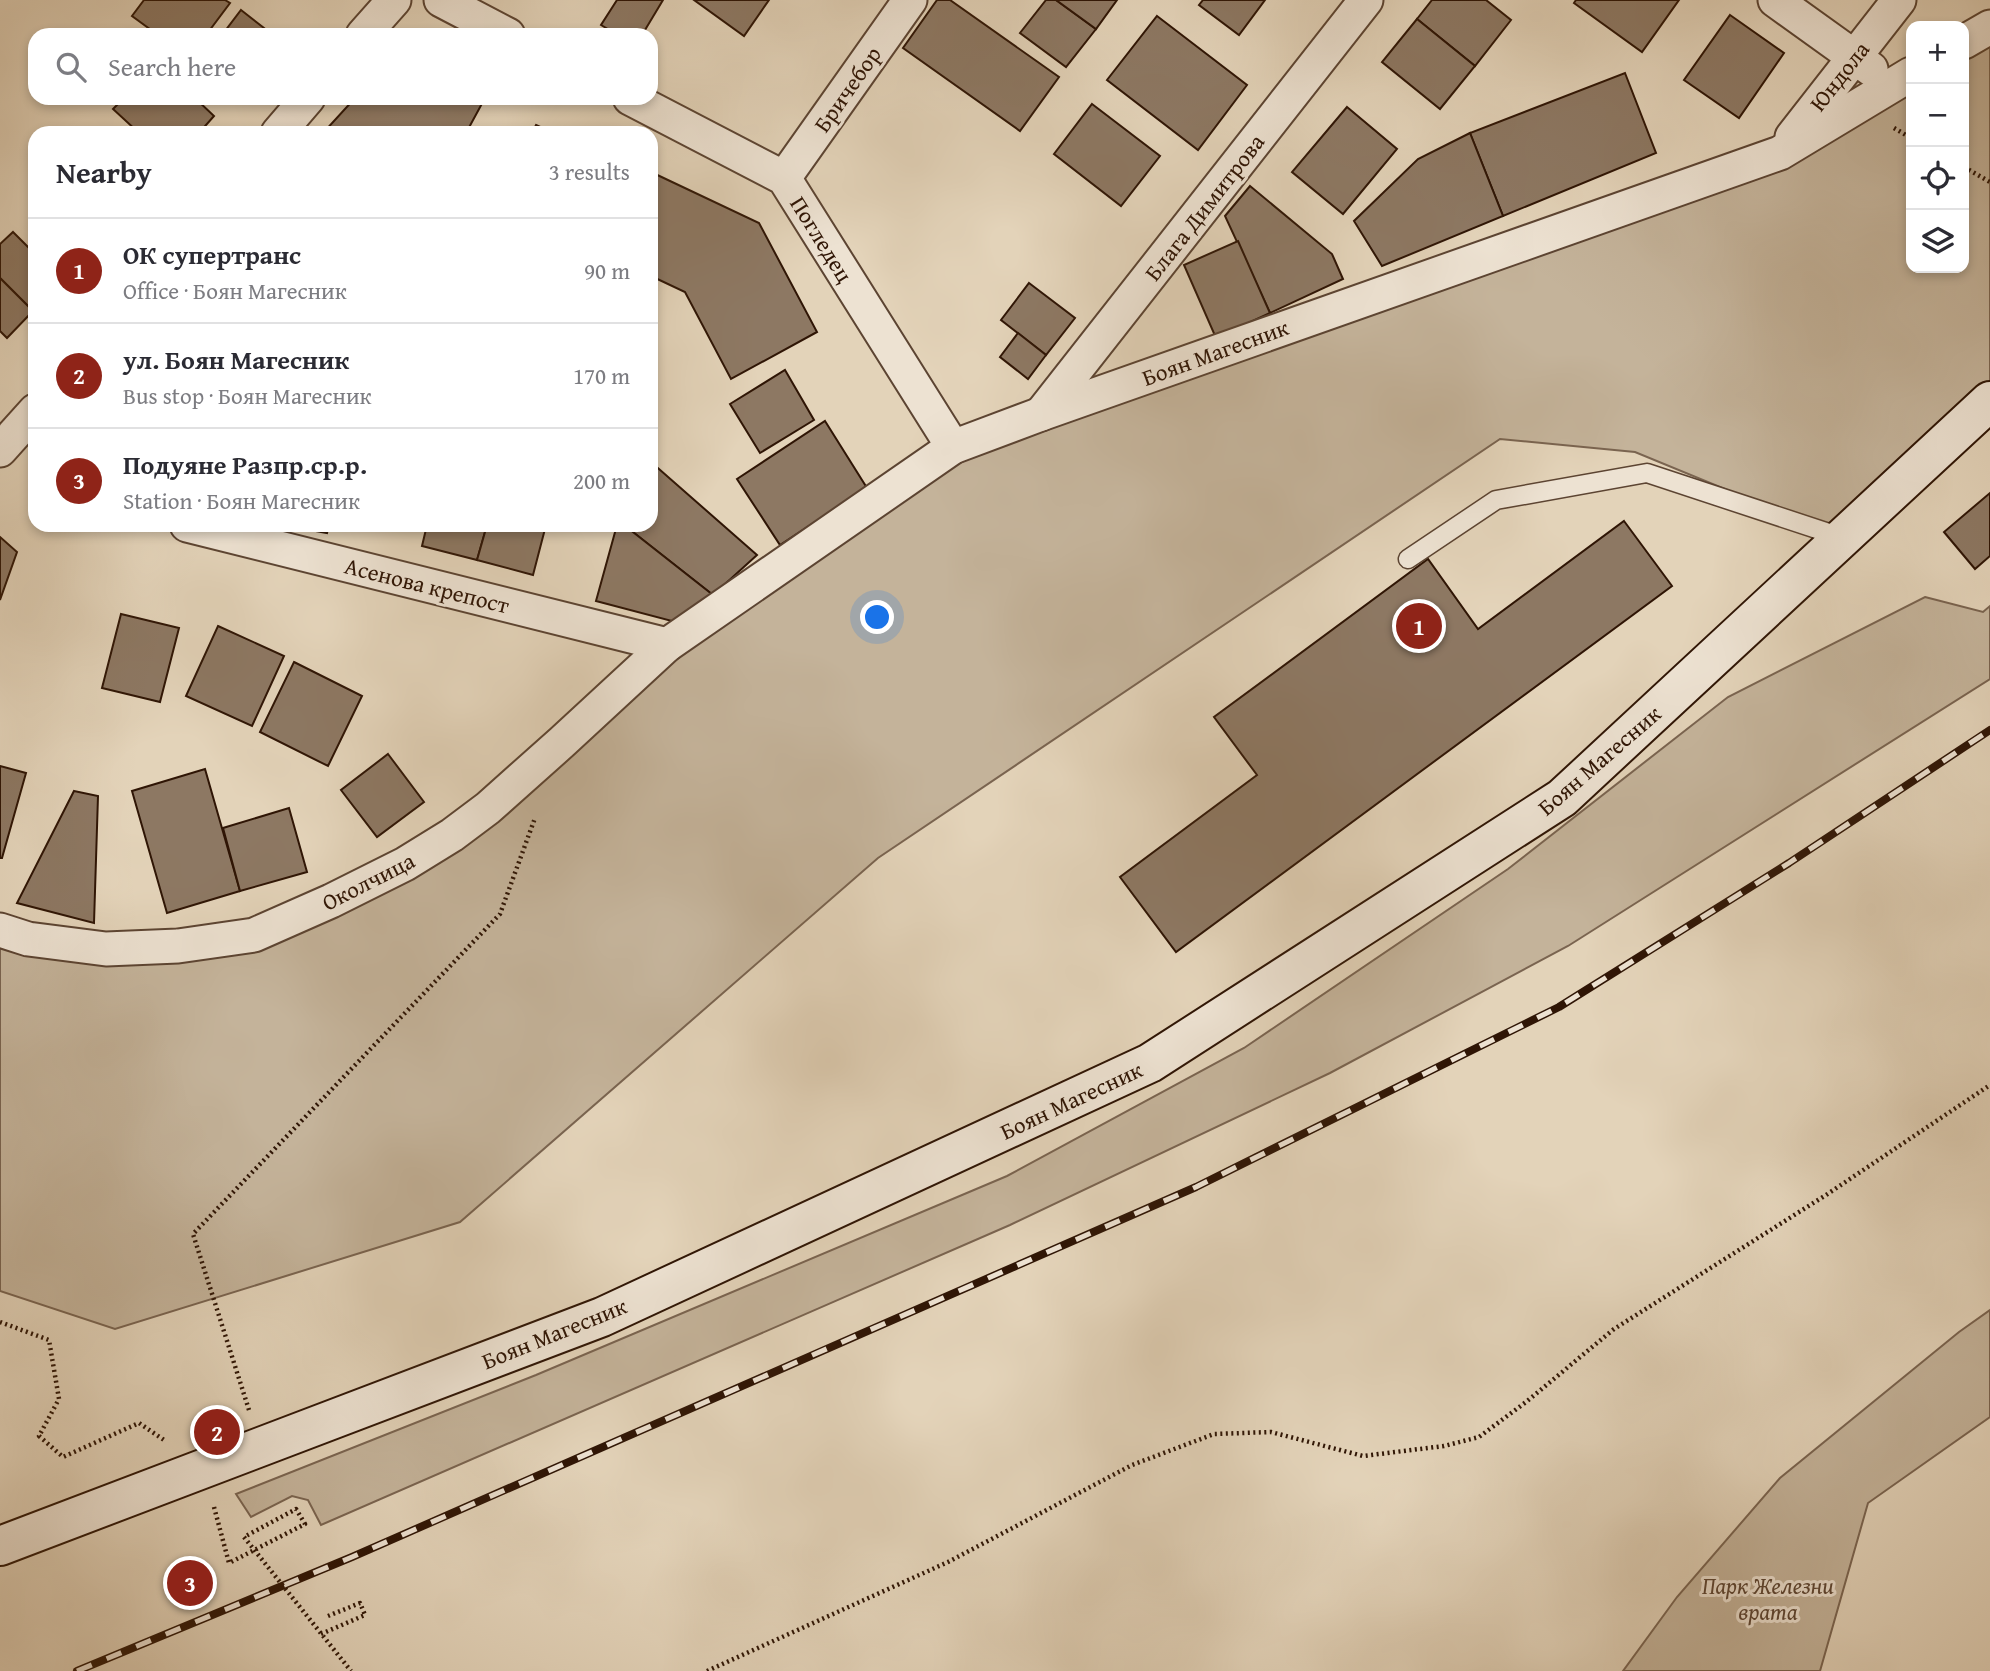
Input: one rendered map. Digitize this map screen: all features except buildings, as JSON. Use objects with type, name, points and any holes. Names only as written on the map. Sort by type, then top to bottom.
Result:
[{"type":"street","points":[[369,28],[394,0]]},
{"type":"street","points":[[441,0],[495,28]]},
{"type":"street","name":"Бричебор","points":[[784,178],[910,0]]},
{"type":"street","name":"Блага Димитрова","points":[[1041,414],[1366,0]]},
{"type":"street","points":[[1775,0],[1854,58],[1902,80]]},
{"type":"street","name":"Юндола","points":[[1780,153],[1899,0]]},
{"type":"street","points":[[1969,40],[1990,27]]},
{"type":"street","name":"Боян Магесник","points":[[667,645],[953,447],[1780,153],[1902,80]]},
{"type":"street","points":[[284,126],[302,105]]},
{"type":"street","name":"Погледец","points":[[643,105],[784,178],[953,447]]},
{"type":"street","name":"Боян Магесник","points":[[0,1546],[602,1317],[1150,1063],[1562,798],[1990,401]]},
{"type":"street","points":[[12,442],[28,420]]},
{"type":"street","name":"Асенова крепост","points":[[215,532],[667,645]]},
{"type":"street","name":"Околчица","points":[[0,930],[28,939],[106,949],[178,946],[254,935],[356,889],[405,864],[452,835],[488,808],[667,645]]},
{"type":"lane","points":[[1408,559],[1496,500],[1647,473],[1844,538]]},
{"type":"path","points":[[1969,170],[1990,182]]},
{"type":"path","points":[[261,1447],[193,1234],[500,914],[536,816]]},
{"type":"path","points":[[707,1671],[948,1562],[1132,1465],[1214,1434],[1271,1432],[1363,1455],[1444,1446],[1479,1437],[1527,1402],[1614,1329],[1826,1195],[1990,1085]]},
{"type":"path","points":[[0,1322],[49,1340],[60,1399],[39,1436],[63,1457],[139,1423],[204,1467],[229,1563],[304,1524],[296,1509],[244,1537],[321,1634],[351,1671]]},
{"type":"path","points":[[321,1634],[365,1615],[360,1603],[328,1616]]},
{"type":"green space","points":[[1990,26],[1990,401],[1844,538],[1635,452],[1500,439],[878,858],[460,1222],[115,1329],[0,1291],[0,930],[178,946],[331,901],[562,742],[953,447],[1780,153],[1906,77],[1906,273],[1969,273],[1969,39]]},
{"type":"green space","points":[[1925,597],[1983,612],[1990,606],[1990,679],[1568,946],[1330,1073],[1010,1225],[321,1525],[308,1500],[292,1496],[251,1517],[236,1494],[536,1375],[1007,1176],[1244,1048],[1508,869],[1728,697]]},
{"type":"green space","name":"Парк Железни врата","points":[[1990,1310],[1990,1417],[1868,1503],[1820,1671],[1623,1671],[1677,1597],[1780,1478],[1959,1332]]},
{"type":"railway","points":[[77,1671],[352,1557],[1196,1187],[1559,1007],[1789,863],[1990,730]]},
{"type":"place","name":"ОК супертранс","points":[[1419,626]]},
{"type":"place","name":"ул. Боян Магесник","points":[[217,1432]]},
{"type":"place","name":"Подуяне Разпр.ср.р.","points":[[190,1583]]}]
